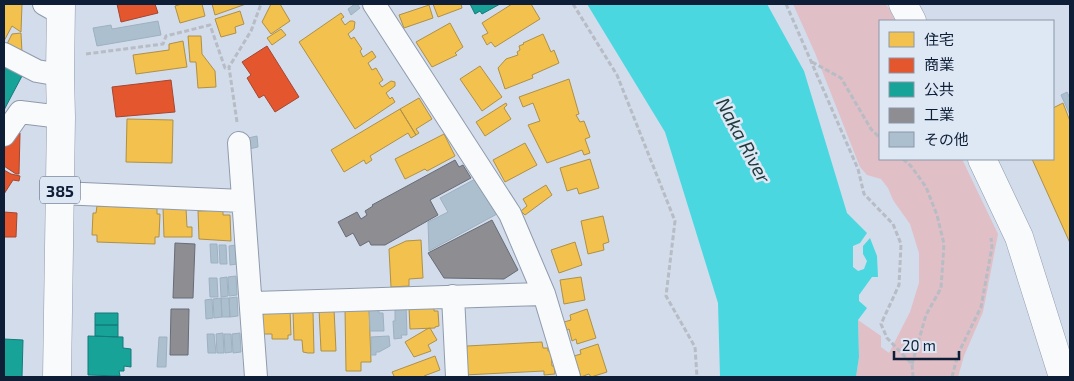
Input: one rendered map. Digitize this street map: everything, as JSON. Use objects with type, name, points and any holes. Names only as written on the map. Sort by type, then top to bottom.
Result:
[{"type":"main road","points":[[903,4],[911,20]]},
{"type":"main road","name":"385","points":[[55,7],[61,117],[56,377]]},
{"type":"main road","points":[[982,160],[1019,237],[1063,377]]},
{"type":"street","points":[[374,4],[510,214],[544,294],[569,377]]},
{"type":"street","points":[[4,54],[37,71],[60,75]]},
{"type":"street","points":[[4,134],[20,112],[61,117]]},
{"type":"street","points":[[239,143],[256,377]]},
{"type":"street","points":[[60,193],[243,201]]},
{"type":"street","points":[[252,303],[544,294]]},
{"type":"street","points":[[453,296],[457,377]]},
{"type":"path","points":[[239,143],[229,67],[251,31],[260,4]]},
{"type":"path","points":[[572,4],[617,76],[674,221],[666,296],[695,348],[697,377]]},
{"type":"path","points":[[786,4],[858,169],[864,194],[893,224],[901,244],[900,285],[881,324],[887,338],[912,364]]},
{"type":"path","points":[[86,54],[163,44],[166,36],[210,25],[225,68],[229,67]]},
{"type":"path","points":[[811,62],[841,78],[871,129],[879,137]]},
{"type":"path","points":[[904,160],[911,166],[926,187],[937,215],[944,244],[941,288],[926,315],[912,364],[913,377]]},
{"type":"path","points":[[952,377],[958,354],[981,307],[992,247],[991,238]]},
{"type":"shaded area","points":[[793,4],[885,4],[895,20],[879,20],[879,160],[962,160],[998,234],[983,312],[964,356],[958,377],[856,377],[859,357],[858,320],[881,336],[881,347],[889,353],[910,312],[919,283],[919,253],[910,224],[893,200],[888,188],[881,179],[867,175],[860,167],[815,53]]},
{"type":"water","name":"Naka River","points":[[587,4],[767,4],[804,71],[847,213],[867,233],[860,243],[853,246],[853,267],[858,271],[864,269],[867,261],[863,254],[863,246],[870,238],[877,256],[878,277],[872,277],[859,295],[859,301],[867,308],[858,320],[859,357],[856,377],[720,377],[718,303],[665,132]]},
{"type":"building: 住宅","points":[[4,4],[22,4],[21,32],[12,26],[4,41]]},
{"type":"building: 住宅","points":[[202,4],[205,16],[180,23],[175,6]]},
{"type":"building: 住宅","points":[[212,4],[246,4],[215,15]]},
{"type":"building: 住宅","points":[[271,4],[280,4],[290,21],[271,34],[262,22]]},
{"type":"building: 住宅","points":[[433,4],[461,4],[462,8],[438,17]]},
{"type":"building: 住宅","points":[[512,4],[531,4],[540,19],[495,47],[491,42],[487,45],[482,36],[488,33],[482,23]]},
{"type":"building: 住宅","points":[[429,5],[433,18],[404,28],[399,15]]},
{"type":"building: 住宅","points":[[240,11],[244,24],[235,27],[236,33],[221,37],[215,19]]},
{"type":"building: 住宅","points":[[341,13],[344,17],[341,19],[345,25],[350,21],[355,22],[354,29],[348,34],[351,39],[354,37],[362,49],[360,51],[363,57],[372,51],[376,57],[368,63],[372,70],[376,68],[383,80],[379,83],[382,87],[391,81],[395,82],[395,86],[386,93],[395,102],[355,129],[299,42]]},
{"type":"building: 住宅","points":[[450,23],[463,47],[455,53],[457,55],[432,67],[416,42]]},
{"type":"building: 住宅","points":[[281,29],[286,35],[272,45],[267,38]]},
{"type":"building: 住宅","points":[[21,33],[22,53],[7,44],[12,34]]},
{"type":"building: 住宅","points":[[543,34],[551,52],[554,50],[559,63],[532,75],[533,78],[505,89],[498,68],[506,59],[518,55],[519,46]]},
{"type":"building: 住宅","points":[[188,36],[201,36],[202,54],[215,71],[216,87],[198,88],[196,62],[190,62]]},
{"type":"building: 住宅","points":[[183,41],[187,67],[136,74],[133,55],[169,50],[169,44]]},
{"type":"building: 住宅","points":[[480,66],[502,97],[482,111],[460,79]]},
{"type":"building: 住宅","points":[[569,79],[579,114],[576,115],[580,122],[584,121],[590,137],[585,139],[590,153],[584,155],[582,150],[547,163],[528,125],[540,121],[533,103],[523,107],[519,97]]},
{"type":"building: 住宅","points":[[419,98],[432,119],[416,129],[419,133],[416,135],[400,109]]},
{"type":"building: 住宅","points":[[506,103],[507,105],[504,108],[511,119],[485,136],[476,122]]},
{"type":"building: 住宅","points":[[1063,103],[1070,121],[1070,243],[1032,160],[1054,160],[1054,108]]},
{"type":"building: 住宅","points":[[400,109],[416,135],[411,138],[408,133],[370,156],[372,160],[366,164],[364,160],[344,172],[331,150]]},
{"type":"building: 住宅","points":[[127,119],[173,120],[172,163],[126,162]]},
{"type":"building: 住宅","points":[[444,134],[455,156],[427,171],[425,169],[405,179],[395,159]]},
{"type":"building: 住宅","points":[[525,143],[537,165],[505,182],[493,160]]},
{"type":"building: 住宅","points":[[590,159],[599,188],[579,194],[577,188],[567,191],[560,168]]},
{"type":"building: 住宅","points":[[546,185],[552,195],[525,215],[521,211],[527,206],[523,199]]},
{"type":"building: 住宅","points":[[97,206],[157,208],[157,214],[160,214],[159,237],[155,237],[155,244],[97,242],[97,235],[92,235],[93,213],[96,213]]},
{"type":"building: 住宅","points":[[163,208],[186,208],[187,227],[192,227],[192,237],[164,237]]},
{"type":"building: 住宅","points":[[223,210],[223,215],[230,215],[231,241],[199,239],[198,211]]},
{"type":"building: 住宅","points":[[603,216],[609,242],[603,244],[604,250],[588,254],[581,221]]},
{"type":"building: 住宅","points":[[421,240],[423,278],[409,279],[409,286],[391,287],[389,249],[406,241]]},
{"type":"building: 住宅","points":[[575,242],[582,265],[559,273],[551,250]]},
{"type":"building: 住宅","points":[[581,277],[585,300],[564,304],[560,280]]},
{"type":"building: 住宅","points":[[434,307],[434,311],[438,311],[439,326],[435,328],[410,329],[409,308]]},
{"type":"building: 住宅","points":[[369,308],[371,362],[361,362],[361,371],[346,371],[345,309]]},
{"type":"building: 住宅","points":[[319,309],[334,309],[336,351],[321,351]]},
{"type":"building: 住宅","points":[[587,309],[596,338],[577,344],[576,339],[572,341],[569,329],[567,330],[564,322],[571,320],[570,315]]},
{"type":"building: 住宅","points":[[268,310],[290,310],[291,335],[288,335],[288,339],[272,339],[272,334],[263,334],[262,316]]},
{"type":"building: 住宅","points":[[293,312],[313,312],[314,353],[303,352],[302,340],[294,340]]},
{"type":"building: 住宅","points":[[430,328],[437,340],[428,345],[431,351],[414,357],[405,342]]},
{"type":"building: 住宅","points":[[542,342],[543,348],[548,348],[548,351],[551,351],[552,366],[554,366],[555,374],[544,375],[544,371],[464,375],[467,346]]},
{"type":"building: 住宅","points":[[598,344],[607,372],[591,377],[589,374],[581,377],[574,356],[581,354],[580,350]]},
{"type":"building: 住宅","points":[[435,356],[440,370],[425,377],[391,377],[394,376],[392,372]]},
{"type":"building: 商業","points":[[117,4],[155,4],[158,13],[121,22]]},
{"type":"building: 商業","points":[[267,46],[299,97],[275,112],[264,95],[259,98],[247,78],[251,75],[242,62]]},
{"type":"building: 商業","points":[[171,80],[175,112],[116,117],[112,87]]},
{"type":"building: 商業","points":[[16,131],[20,133],[19,174],[4,166],[4,148]]},
{"type":"building: 商業","points":[[4,170],[20,176],[19,181],[13,180],[4,194]]},
{"type":"building: 商業","points":[[4,212],[17,213],[16,237],[4,237]]},
{"type":"building: 公共","points":[[470,4],[500,4],[482,14],[480,11],[475,14]]},
{"type":"building: 公共","points":[[4,61],[7,68],[22,76],[4,110]]},
{"type":"building: 公共","points":[[95,313],[118,313],[118,325],[95,325]]},
{"type":"building: 公共","points":[[95,325],[118,325],[118,337],[95,336]]},
{"type":"building: 公共","points":[[88,336],[123,337],[123,348],[131,349],[131,367],[124,366],[124,371],[119,371],[120,376],[88,375]]},
{"type":"building: 公共","points":[[4,339],[23,340],[22,377],[4,377]]},
{"type":"building: 工業","points":[[455,160],[459,167],[463,165],[471,178],[430,200],[438,215],[385,245],[371,245],[369,241],[360,246],[353,233],[346,237],[338,222],[357,212],[361,219],[367,215],[365,211],[372,205]]},
{"type":"building: 工業","points":[[492,220],[518,270],[504,279],[444,278],[428,253]]},
{"type":"building: 工業","points":[[175,243],[195,244],[193,298],[173,298]]},
{"type":"building: 工業","points":[[171,309],[189,309],[188,355],[170,355]]},
{"type":"building: その他","points":[[355,4],[360,8],[351,15],[348,9]]},
{"type":"building: その他","points":[[158,21],[161,35],[97,46],[93,28],[111,25],[112,29]]},
{"type":"building: その他","points":[[1067,92],[1070,98],[1070,115],[1061,95]]},
{"type":"building: その他","points":[[257,136],[258,147],[249,149],[248,138]]},
{"type":"building: その他","points":[[477,178],[497,214],[429,251],[428,222],[448,212],[440,198]]},
{"type":"building: その他","points":[[210,244],[217,244],[218,263],[211,263]]},
{"type":"building: その他","points":[[219,245],[226,245],[227,264],[220,264]]},
{"type":"building: その他","points":[[236,245],[237,264],[230,265],[229,246]]},
{"type":"building: その他","points":[[236,276],[237,295],[229,296],[228,277]]},
{"type":"building: その他","points":[[227,277],[228,296],[221,297],[220,278]]},
{"type":"building: その他","points":[[209,278],[217,278],[218,297],[210,297]]},
{"type":"building: その他","points":[[237,297],[238,316],[230,317],[229,298]]},
{"type":"building: その他","points":[[221,298],[229,298],[230,317],[222,317]]},
{"type":"building: その他","points":[[221,298],[222,317],[214,318],[213,299]]},
{"type":"building: その他","points":[[212,299],[213,318],[206,319],[205,300]]},
{"type":"building: その他","points":[[369,302],[379,302],[379,313],[383,313],[384,331],[370,331]]},
{"type":"building: その他","points":[[395,304],[406,304],[407,335],[401,335],[402,338],[394,339],[393,321],[395,321]]},
{"type":"building: その他","points":[[223,333],[224,353],[217,353],[216,334]]},
{"type":"building: その他","points":[[240,333],[241,352],[233,353],[232,334]]},
{"type":"building: その他","points":[[207,334],[214,334],[216,353],[208,353]]},
{"type":"building: その他","points":[[224,334],[231,334],[232,352],[225,353]]},
{"type":"building: その他","points":[[389,336],[390,346],[376,352],[376,355],[371,355],[371,337]]},
{"type":"building: その他","points":[[159,337],[167,337],[166,367],[157,367]]}]
